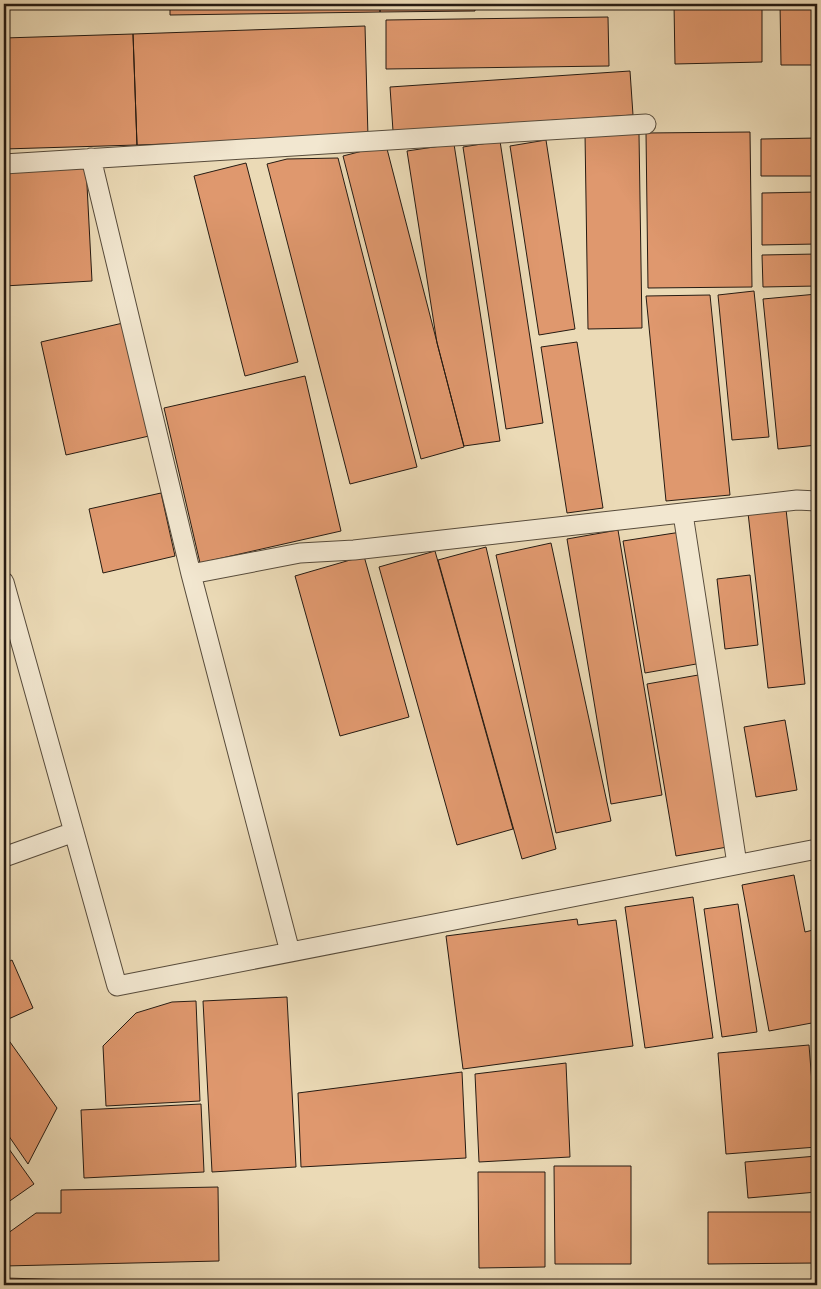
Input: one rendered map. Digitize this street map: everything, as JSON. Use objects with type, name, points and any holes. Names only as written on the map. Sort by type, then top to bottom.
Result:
[{"type":"street","points":[[4,164],[646,124]]},
{"type":"street","points":[[91,158],[191,574],[290,952]]},
{"type":"street","points":[[191,574],[300,553],[354,550],[797,500],[817,501]]},
{"type":"street","points":[[683,514],[737,864]]},
{"type":"street","points":[[4,582],[117,986],[817,848]]},
{"type":"street","points":[[4,857],[74,832]]},
{"type":"building","points":[[4,4],[158,4],[158,7],[4,9]]},
{"type":"building","points":[[170,4],[380,4],[380,12],[170,15]]},
{"type":"building","points":[[380,4],[475,4],[475,11],[380,12]]},
{"type":"building","points":[[674,4],[762,4],[762,62],[675,64]]},
{"type":"building","points":[[780,4],[817,4],[817,65],[781,65]]},
{"type":"building","points":[[608,17],[609,66],[386,69],[386,20]]},
{"type":"building","points":[[365,26],[368,137],[137,145],[133,34]]},
{"type":"building","points":[[133,34],[137,145],[4,149],[4,38]]},
{"type":"building","points":[[630,71],[633,115],[393,131],[390,87]]},
{"type":"building","points":[[750,132],[752,287],[648,288],[646,133]]},
{"type":"building","points":[[585,134],[639,134],[642,328],[588,329]]},
{"type":"building","points":[[817,138],[817,176],[761,176],[761,139]]},
{"type":"building","points":[[546,140],[575,329],[539,335],[510,146]]},
{"type":"building","points":[[500,141],[543,423],[506,429],[463,147]]},
{"type":"building","points":[[454,144],[500,441],[464,446],[437,343],[407,151]]},
{"type":"building","points":[[386,145],[464,447],[421,459],[343,156]]},
{"type":"building","points":[[338,158],[417,467],[350,484],[267,164],[287,159]]},
{"type":"building","points":[[246,163],[298,362],[245,376],[194,176]]},
{"type":"building","points":[[86,166],[92,281],[4,286],[4,171]]},
{"type":"building","points":[[817,192],[817,244],[762,245],[762,193]]},
{"type":"building","points":[[817,254],[817,286],[763,287],[762,255]]},
{"type":"building","points":[[754,291],[769,437],[732,440],[718,295]]},
{"type":"building","points":[[817,294],[817,445],[778,449],[763,299]]},
{"type":"building","points":[[710,295],[730,495],[666,501],[646,296]]},
{"type":"building","points":[[123,323],[149,436],[66,455],[41,342]]},
{"type":"building","points":[[577,342],[603,508],[567,513],[541,347]]},
{"type":"building","points":[[305,376],[341,531],[200,563],[164,408]]},
{"type":"building","points":[[161,493],[175,556],[103,573],[89,509]]},
{"type":"building","points":[[786,509],[805,684],[768,688],[748,513]]},
{"type":"building","points":[[618,530],[662,795],[611,804],[567,539]]},
{"type":"building","points":[[681,532],[702,663],[645,673],[623,541]]},
{"type":"building","points":[[551,543],[611,821],[556,833],[496,555]]},
{"type":"building","points":[[486,547],[556,849],[522,859],[438,560]]},
{"type":"building","points":[[435,551],[513,829],[457,845],[379,567]]},
{"type":"building","points":[[364,556],[409,717],[340,736],[295,576]]},
{"type":"building","points":[[750,575],[758,645],[725,649],[717,579]]},
{"type":"building","points":[[704,674],[733,846],[676,856],[647,684]]},
{"type":"building","points":[[785,720],[797,790],[756,797],[744,727]]},
{"type":"building","points":[[794,875],[805,932],[817,929],[817,1022],[769,1031],[742,885]]},
{"type":"building","points":[[693,897],[713,1038],[645,1048],[625,907]]},
{"type":"building","points":[[738,904],[757,1032],[722,1037],[704,909]]},
{"type":"building","points":[[577,919],[578,925],[616,920],[633,1046],[463,1069],[446,936]]},
{"type":"building","points":[[12,960],[33,1008],[4,1021],[4,964]]},
{"type":"building","points":[[287,997],[296,1167],[212,1172],[203,1001]]},
{"type":"building","points":[[196,1001],[200,1101],[106,1106],[103,1046],[136,1013],[172,1002]]},
{"type":"building","points":[[4,1035],[57,1108],[28,1164],[4,1129]]},
{"type":"building","points":[[809,1045],[817,1147],[726,1154],[718,1053]]},
{"type":"building","points":[[566,1063],[570,1157],[479,1162],[475,1074]]},
{"type":"building","points":[[462,1072],[466,1158],[301,1167],[298,1093]]},
{"type":"building","points":[[201,1104],[204,1172],[84,1178],[81,1110]]},
{"type":"building","points":[[4,1142],[34,1184],[4,1205]]},
{"type":"building","points":[[817,1156],[817,1192],[748,1198],[745,1162]]},
{"type":"building","points":[[554,1166],[631,1166],[631,1264],[555,1264]]},
{"type":"building","points":[[478,1172],[545,1172],[545,1267],[479,1268]]},
{"type":"building","points":[[218,1187],[219,1261],[4,1266],[4,1236],[36,1213],[61,1213],[61,1190]]},
{"type":"building","points":[[708,1212],[817,1212],[817,1263],[708,1264]]},
{"type":"building","points":[[4,1278],[263,1285],[4,1285]]}]
